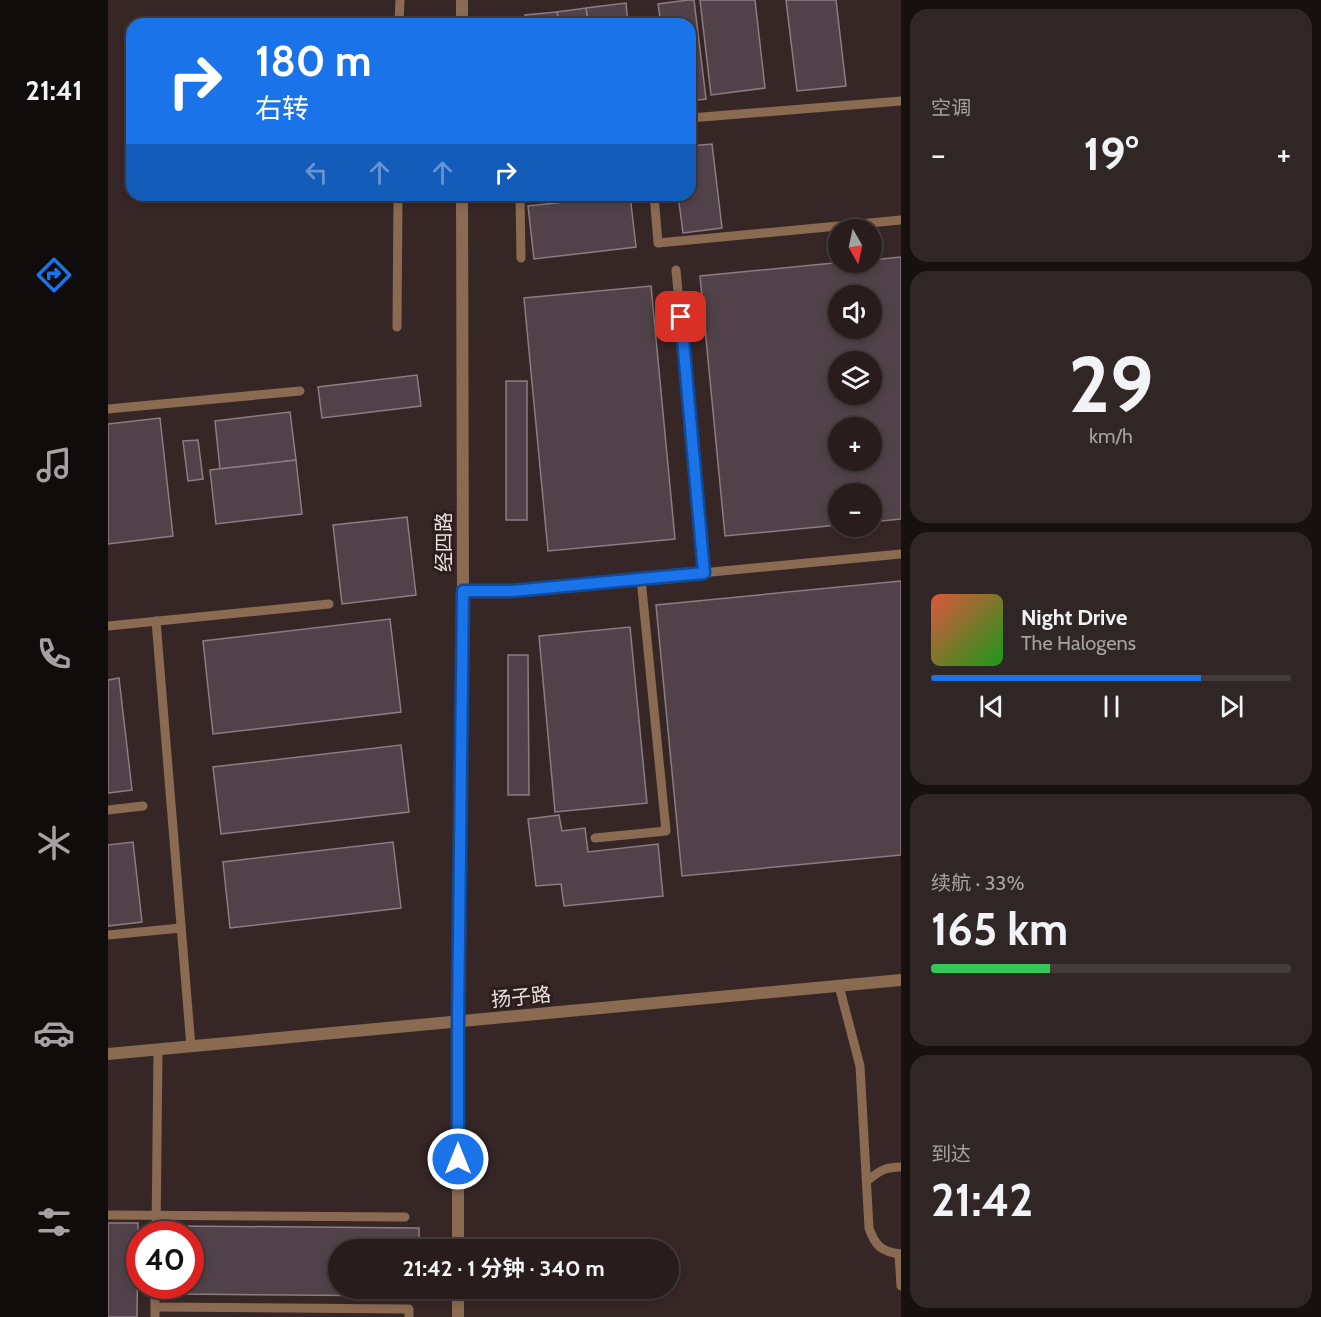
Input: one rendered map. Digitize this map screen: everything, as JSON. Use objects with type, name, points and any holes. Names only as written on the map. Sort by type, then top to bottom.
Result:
[{"type":"street","points":[[462,0],[462,18]]},
{"type":"street","name":"经四路","points":[[458,1239],[463,591],[462,201]]},
{"type":"street","name":"扬子路","points":[[108,1054],[901,980]]},
{"type":"street","points":[[458,1299],[458,1317]]},
{"type":"lane","points":[[399,18],[400,0]]},
{"type":"lane","points":[[696,118],[901,101]]},
{"type":"lane","points":[[397,327],[398,201]]},
{"type":"lane","points":[[520,201],[521,258]]},
{"type":"lane","points":[[654,201],[658,243],[901,220]]},
{"type":"lane","points":[[676,270],[704,573]]},
{"type":"lane","points":[[108,409],[300,391]]},
{"type":"lane","points":[[463,591],[512,591],[901,554]]},
{"type":"lane","points":[[595,838],[666,831],[641,579]]},
{"type":"lane","points":[[108,626],[329,604]]},
{"type":"lane","points":[[156,621],[191,1047]]},
{"type":"lane","points":[[108,810],[142,806]]},
{"type":"lane","points":[[108,935],[181,928]]},
{"type":"lane","points":[[839,986],[860,1066],[869,1228],[873,1240],[883,1250],[900,1254],[901,1286]]},
{"type":"lane","points":[[156,1221],[158,1050]]},
{"type":"lane","points":[[867,1180],[878,1171],[890,1167],[901,1167]]},
{"type":"lane","points":[[108,1215],[405,1217]]},
{"type":"lane","points":[[155,1299],[155,1317]]},
{"type":"lane","points":[[155,1307],[409,1309],[409,1317]]},
{"type":"building","points":[[694,0],[706,99],[696,100],[696,18],[660,18],[658,4]]},
{"type":"building","points":[[700,0],[755,0],[765,88],[711,95]]},
{"type":"building","points":[[786,0],[836,0],[846,86],[797,91]]},
{"type":"building","points":[[626,3],[627,18],[587,18],[586,8]]},
{"type":"building","points":[[586,8],[587,18],[558,18],[557,12]]},
{"type":"building","points":[[557,12],[558,18],[525,18],[525,15]]},
{"type":"building","points":[[712,144],[722,228],[683,233],[679,201],[696,201],[696,145]]},
{"type":"building","points":[[574,201],[631,201],[636,247],[534,259],[528,206]]},
{"type":"building","points":[[901,257],[901,519],[882,521],[882,483],[828,483],[828,526],[725,536],[700,276],[828,264],[828,273],[882,273],[882,259]]},
{"type":"building","points":[[651,286],[675,539],[548,551],[524,298]]},
{"type":"building","points":[[417,375],[421,406],[322,418],[318,387]]},
{"type":"building","points":[[506,381],[527,381],[527,520],[506,520]]},
{"type":"building","points":[[290,412],[296,460],[220,469],[215,421]]},
{"type":"building","points":[[160,418],[173,536],[108,544],[108,424]]},
{"type":"building","points":[[198,440],[203,479],[188,481],[183,441]]},
{"type":"building","points":[[296,460],[302,514],[216,524],[210,470]]},
{"type":"building","points":[[407,517],[416,595],[342,604],[333,525]]},
{"type":"building","points":[[901,581],[901,855],[682,876],[656,605]]},
{"type":"building","points":[[390,619],[401,712],[213,734],[203,641]]},
{"type":"building","points":[[630,627],[647,803],[555,812],[539,636]]},
{"type":"building","points":[[508,655],[528,655],[529,795],[508,795]]},
{"type":"building","points":[[119,678],[132,790],[108,793],[108,680]]},
{"type":"building","points":[[401,745],[409,812],[221,834],[213,767]]},
{"type":"building","points":[[559,815],[562,831],[585,828],[588,852],[658,844],[663,896],[564,906],[561,884],[536,886],[528,819]]},
{"type":"building","points":[[133,842],[142,922],[108,926],[108,845]]},
{"type":"building","points":[[393,842],[401,908],[230,928],[223,862]]},
{"type":"building","points":[[108,1223],[126,1223],[126,1299],[137,1299],[137,1317],[108,1317]]},
{"type":"building","points":[[204,1226],[419,1228],[419,1239],[328,1239],[328,1295],[204,1294]]},
{"type":"route","points":[[458,1159],[463,591],[512,591],[704,573],[681,317]]}]
